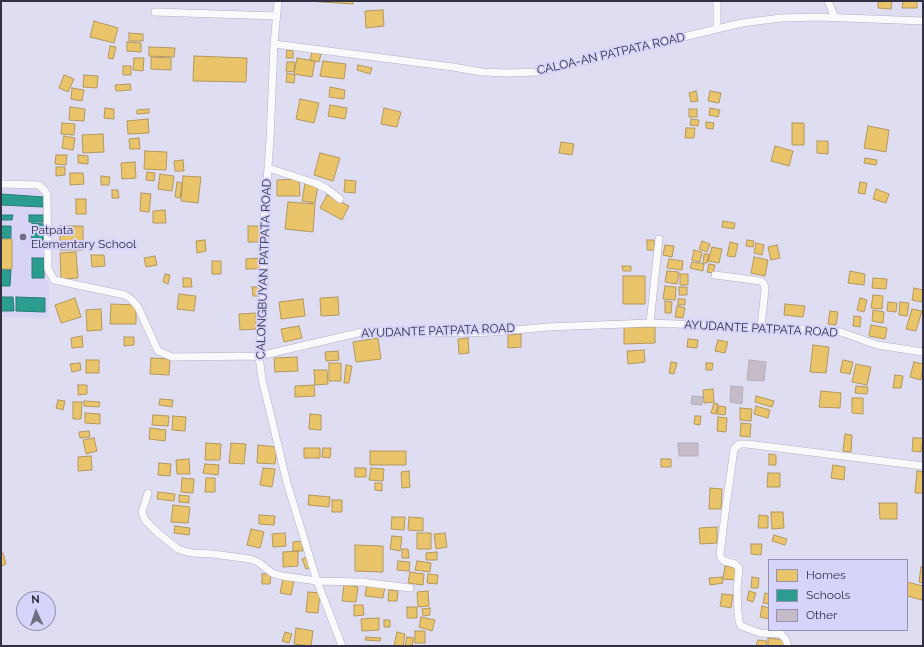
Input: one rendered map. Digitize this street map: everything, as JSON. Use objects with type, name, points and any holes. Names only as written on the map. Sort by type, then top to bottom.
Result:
[{"type":"street","name":"CALONGBUYAN PATPATA ROAD","points":[[278,1],[274,44],[264,224],[263,310],[259,356],[262,379],[286,483],[316,581],[342,646]]},
{"type":"street","points":[[717,1],[717,29]]},
{"type":"street","points":[[828,1],[835,18]]},
{"type":"street","points":[[155,12],[276,16]]},
{"type":"street","name":"CALOA-AN PATPATA ROAD","points":[[274,44],[482,72],[508,73],[544,70],[742,23],[781,18],[923,21]]},
{"type":"street","points":[[268,168],[315,183],[327,189],[340,199]]},
{"type":"street","name":"AYUDANTE PATPATA ROAD","points":[[1,184],[33,184],[44,190],[47,195],[48,270],[54,280],[125,295],[138,307],[158,351],[172,357],[259,356],[362,332],[374,331],[485,332],[548,327],[650,323],[826,330],[841,332],[877,345],[923,352]]},
{"type":"street","points":[[650,323],[659,239]]},
{"type":"street","points":[[715,275],[761,281],[764,284],[765,289],[761,327]]},
{"type":"street","points":[[788,646],[786,640],[781,634],[760,633],[741,626],[739,622],[737,590],[739,568],[735,564],[724,561],[721,558],[720,554],[734,449],[740,444],[747,444],[923,466]]},
{"type":"street","points":[[148,493],[142,512],[145,520],[178,549],[192,553],[250,559],[258,562],[275,574],[316,581],[361,582],[410,588]]},
{"type":"shaded area","name":"Patpata Elementary School","points":[[1,189],[35,189],[43,193],[46,197],[46,278],[49,285],[49,318],[1,317]]},
{"type":"building: Homes","points":[[306,1],[353,1],[353,4]]},
{"type":"building: Homes","points":[[878,1],[892,1],[891,9],[878,8]]},
{"type":"building: Homes","points":[[903,1],[917,1],[917,8],[902,8]]},
{"type":"building: Homes","points":[[383,10],[384,26],[366,28],[365,11]]},
{"type":"building: Homes","points":[[94,21],[118,28],[114,43],[90,37]]},
{"type":"building: Homes","points":[[129,33],[143,34],[143,41],[129,41]]},
{"type":"building: Homes","points":[[127,42],[141,43],[141,52],[127,51]]},
{"type":"building: Homes","points":[[110,46],[116,47],[113,59],[108,58]]},
{"type":"building: Homes","points":[[149,47],[175,48],[174,57],[149,56]]},
{"type":"building: Homes","points":[[287,50],[293,51],[293,58],[286,58]]},
{"type":"building: Homes","points":[[312,52],[321,54],[319,62],[310,60]]},
{"type":"building: Homes","points":[[194,56],[247,58],[246,82],[193,81]]},
{"type":"building: Homes","points":[[151,57],[171,58],[171,70],[151,69]]},
{"type":"building: Homes","points":[[134,58],[144,58],[143,71],[133,70]]},
{"type":"building: Homes","points":[[297,58],[315,61],[312,77],[294,74]]},
{"type":"building: Homes","points":[[323,61],[346,64],[344,79],[320,76]]},
{"type":"building: Homes","points":[[287,62],[295,62],[294,72],[286,71]]},
{"type":"building: Homes","points":[[358,65],[372,68],[370,74],[357,70]]},
{"type":"building: Homes","points":[[123,66],[131,66],[131,75],[123,75]]},
{"type":"building: Homes","points":[[287,73],[295,75],[294,83],[286,82]]},
{"type":"building: Homes","points":[[64,75],[74,79],[68,92],[59,88]]},
{"type":"building: Homes","points":[[84,75],[98,76],[97,88],[83,87]]},
{"type":"building: Homes","points":[[130,84],[131,90],[116,91],[115,85]]},
{"type":"building: Homes","points":[[330,87],[345,90],[344,99],[329,97]]},
{"type":"building: Homes","points":[[72,88],[84,90],[82,101],[71,99]]},
{"type":"building: Homes","points":[[696,91],[698,101],[691,102],[689,93]]},
{"type":"building: Homes","points":[[710,91],[721,93],[719,103],[708,101]]},
{"type":"building: Homes","points":[[300,99],[319,103],[314,123],[296,119]]},
{"type":"building: Homes","points":[[330,105],[347,108],[345,119],[328,116]]},
{"type":"building: Homes","points":[[70,107],[85,109],[84,121],[69,120]]},
{"type":"building: Homes","points":[[105,108],[114,109],[114,119],[104,118]]},
{"type":"building: Homes","points":[[384,108],[401,112],[397,127],[381,124]]},
{"type":"building: Homes","points":[[710,108],[720,110],[718,117],[709,115]]},
{"type":"building: Homes","points":[[149,109],[149,113],[137,114],[137,110]]},
{"type":"building: Homes","points":[[689,109],[697,109],[697,117],[689,117]]},
{"type":"building: Homes","points":[[148,119],[149,133],[128,134],[127,121]]},
{"type":"building: Homes","points":[[691,119],[699,120],[698,126],[690,125]]},
{"type":"building: Homes","points":[[706,122],[714,123],[713,129],[706,128]]},
{"type":"building: Homes","points":[[62,123],[75,124],[74,135],[61,134]]},
{"type":"building: Homes","points":[[792,123],[804,123],[804,145],[792,145]]},
{"type":"building: Homes","points":[[868,126],[889,130],[886,152],[864,148]]},
{"type":"building: Homes","points":[[686,128],[695,128],[694,138],[685,138]]},
{"type":"building: Homes","points":[[103,134],[104,152],[83,153],[82,135]]},
{"type":"building: Homes","points":[[64,136],[75,138],[73,150],[62,148]]},
{"type":"building: Homes","points":[[139,138],[140,149],[130,149],[129,139]]},
{"type":"building: Homes","points":[[817,141],[828,141],[828,154],[817,153]]},
{"type":"building: Homes","points":[[561,142],[574,144],[572,155],[559,153]]},
{"type":"building: Homes","points":[[775,146],[793,151],[789,166],[771,161]]},
{"type":"building: Homes","points":[[145,151],[167,152],[166,170],[144,169]]},
{"type":"building: Homes","points":[[320,153],[340,158],[333,181],[314,175]]},
{"type":"building: Homes","points":[[56,155],[67,155],[66,165],[55,164]]},
{"type":"building: Homes","points":[[78,155],[88,156],[88,164],[78,163]]},
{"type":"building: Homes","points":[[865,158],[877,160],[876,165],[864,163]]},
{"type":"building: Homes","points":[[183,160],[184,171],[175,171],[174,161]]},
{"type":"building: Homes","points":[[135,162],[136,178],[122,179],[121,163]]},
{"type":"building: Homes","points":[[56,167],[65,167],[65,175],[56,176]]},
{"type":"building: Homes","points":[[147,172],[155,173],[154,181],[146,180]]},
{"type":"building: Homes","points":[[70,173],[83,173],[84,184],[70,185]]},
{"type":"building: Homes","points":[[160,174],[174,176],[172,191],[158,189]]},
{"type":"building: Homes","points":[[101,176],[110,177],[109,185],[101,185]]},
{"type":"building: Homes","points":[[183,176],[201,177],[198,203],[181,201]]},
{"type":"building: Homes","points":[[299,179],[300,196],[277,196],[277,180]]},
{"type":"building: Homes","points":[[345,180],[356,181],[355,193],[344,192]]},
{"type":"building: Homes","points":[[177,182],[182,183],[180,198],[175,197]]},
{"type":"building: Homes","points":[[860,182],[867,183],[865,194],[858,193]]},
{"type":"building: Homes","points":[[305,183],[318,185],[315,203],[302,201]]},
{"type":"building: Homes","points":[[876,189],[889,194],[886,203],[873,199]]},
{"type":"building: Homes","points":[[112,190],[118,190],[119,198],[112,198]]},
{"type":"building: Homes","points":[[141,193],[151,194],[149,212],[140,211]]},
{"type":"building: Homes","points":[[327,195],[349,206],[342,220],[320,208]]},
{"type":"building: Homes","points":[[76,199],[86,199],[86,214],[76,214]]},
{"type":"building: Homes","points":[[288,202],[315,204],[313,232],[285,229]]},
{"type":"building: Homes","points":[[165,210],[166,223],[153,223],[153,211]]},
{"type":"building: Homes","points":[[723,221],[735,223],[734,229],[722,227]]},
{"type":"building: Homes","points":[[60,226],[83,226],[83,250],[60,250]]},
{"type":"building: Homes","points":[[248,226],[262,226],[262,242],[248,242]]},
{"type":"building: Homes","points":[[1,239],[12,239],[12,269],[1,269]]},
{"type":"building: Homes","points":[[205,240],[206,251],[197,253],[196,241]]},
{"type":"building: Homes","points":[[647,240],[654,240],[655,250],[647,250]]},
{"type":"building: Homes","points":[[747,240],[754,241],[753,247],[746,246]]},
{"type":"building: Homes","points":[[702,241],[710,244],[707,252],[699,249]]},
{"type":"building: Homes","points":[[730,242],[738,244],[735,257],[727,256]]},
{"type":"building: Homes","points":[[756,243],[764,245],[762,255],[754,253]]},
{"type":"building: Homes","points":[[665,245],[674,246],[672,257],[663,255]]},
{"type":"building: Homes","points":[[777,245],[780,258],[771,260],[768,247]]},
{"type":"building: Homes","points":[[712,247],[722,249],[719,263],[708,261]]},
{"type":"building: Homes","points":[[694,250],[702,252],[700,262],[692,260]]},
{"type":"building: Homes","points":[[76,252],[78,278],[61,279],[60,253]]},
{"type":"building: Homes","points":[[704,254],[709,254],[707,263],[703,263]]},
{"type":"building: Homes","points":[[91,255],[104,255],[105,266],[92,267]]},
{"type":"building: Homes","points":[[155,256],[157,265],[146,267],[144,258]]},
{"type":"building: Homes","points":[[754,257],[768,260],[765,276],[751,273]]},
{"type":"building: Homes","points":[[261,258],[261,269],[246,269],[246,259]]},
{"type":"building: Homes","points":[[669,259],[683,261],[682,270],[667,268]]},
{"type":"building: Homes","points":[[212,261],[221,261],[221,274],[212,274]]},
{"type":"building: Homes","points":[[692,262],[704,264],[703,271],[690,268]]},
{"type":"building: Homes","points":[[709,264],[715,265],[713,273],[707,272]]},
{"type":"building: Homes","points":[[622,266],[631,266],[631,271],[623,271]]},
{"type":"building: Homes","points":[[667,271],[679,272],[677,284],[665,282]]},
{"type":"building: Homes","points":[[850,271],[865,274],[864,285],[848,283]]},
{"type":"building: Homes","points":[[165,274],[170,275],[168,284],[163,282]]},
{"type":"building: Homes","points":[[680,274],[688,274],[688,285],[680,285]]},
{"type":"building: Homes","points":[[623,276],[645,276],[645,304],[623,304]]},
{"type":"building: Homes","points":[[183,278],[191,278],[192,287],[183,287]]},
{"type":"building: Homes","points":[[873,278],[887,279],[886,289],[872,288]]},
{"type":"building: Homes","points":[[665,286],[676,287],[675,300],[663,299]]},
{"type":"building: Homes","points":[[252,287],[262,287],[262,296],[253,296]]},
{"type":"building: Homes","points":[[679,287],[687,287],[687,295],[679,295]]},
{"type":"building: Homes","points":[[914,288],[923,290],[922,302],[912,300]]},
{"type":"building: Homes","points":[[179,294],[196,296],[194,311],[177,309]]},
{"type":"building: Homes","points":[[873,295],[883,296],[882,309],[871,308]]},
{"type":"building: Homes","points":[[338,297],[339,315],[321,316],[320,298]]},
{"type":"building: Homes","points":[[75,298],[81,317],[61,323],[55,305]]},
{"type":"building: Homes","points":[[860,298],[867,300],[864,312],[857,310]]},
{"type":"building: Homes","points":[[303,299],[305,316],[281,319],[279,302]]},
{"type":"building: Homes","points":[[678,299],[685,299],[685,305],[678,305]]},
{"type":"building: Homes","points":[[665,301],[672,302],[671,313],[665,313]]},
{"type":"building: Homes","points":[[888,302],[897,303],[896,312],[887,311]]},
{"type":"building: Homes","points":[[900,302],[909,303],[907,316],[899,315]]},
{"type":"building: Homes","points":[[111,304],[136,305],[136,324],[110,324]]},
{"type":"building: Homes","points":[[785,304],[805,306],[803,317],[784,315]]},
{"type":"building: Homes","points":[[677,306],[685,308],[683,318],[675,317]]},
{"type":"building: Homes","points":[[101,309],[102,330],[87,331],[86,310]]},
{"type":"building: Homes","points":[[912,309],[922,311],[916,331],[906,329]]},
{"type":"building: Homes","points":[[873,310],[884,312],[883,323],[872,321]]},
{"type":"building: Homes","points":[[830,311],[838,312],[836,325],[828,324]]},
{"type":"building: Homes","points":[[256,313],[256,329],[240,330],[239,314]]},
{"type":"building: Homes","points":[[854,316],[861,317],[860,327],[853,326]]},
{"type":"building: Homes","points":[[871,325],[887,328],[885,339],[869,336]]},
{"type":"building: Homes","points":[[299,326],[302,338],[284,342],[281,329]]},
{"type":"building: Homes","points":[[624,327],[655,327],[655,343],[624,344]]},
{"type":"building: Homes","points":[[521,334],[521,347],[508,348],[508,335]]},
{"type":"building: Homes","points":[[82,336],[83,347],[72,348],[71,338]]},
{"type":"building: Homes","points":[[124,337],[134,337],[134,345],[124,346]]},
{"type":"building: Homes","points":[[378,338],[381,359],[356,362],[353,342]]},
{"type":"building: Homes","points":[[468,338],[469,353],[459,354],[458,339]]},
{"type":"building: Homes","points":[[688,339],[698,340],[697,348],[687,347]]},
{"type":"building: Homes","points":[[718,340],[728,342],[725,353],[715,351]]},
{"type":"building: Homes","points":[[813,345],[829,347],[826,373],[810,372]]},
{"type":"building: Homes","points":[[644,350],[645,362],[628,364],[627,351]]},
{"type":"building: Homes","points":[[338,351],[339,360],[326,361],[325,352]]},
{"type":"building: Homes","points":[[297,357],[298,371],[275,372],[274,358]]},
{"type":"building: Homes","points":[[151,358],[170,359],[169,375],[150,374]]},
{"type":"building: Homes","points":[[86,360],[99,360],[99,373],[86,373]]},
{"type":"building: Homes","points":[[843,360],[853,362],[850,374],[840,372]]},
{"type":"building: Homes","points":[[671,362],[677,363],[674,374],[669,373]]},
{"type":"building: Homes","points":[[914,362],[923,364],[921,380],[910,377]]},
{"type":"building: Homes","points":[[80,363],[81,370],[72,372],[70,364]]},
{"type":"building: Homes","points":[[329,363],[341,363],[341,381],[329,381]]},
{"type":"building: Homes","points":[[706,363],[713,363],[712,370],[706,370]]},
{"type":"building: Homes","points":[[856,364],[871,367],[867,385],[852,382]]},
{"type":"building: Homes","points":[[346,365],[352,366],[349,383],[344,383]]},
{"type":"building: Homes","points":[[314,370],[327,370],[328,384],[315,385]]},
{"type":"building: Homes","points":[[895,375],[903,376],[901,388],[893,388]]},
{"type":"building: Homes","points":[[78,385],[87,385],[87,394],[78,395]]},
{"type":"building: Homes","points":[[314,385],[315,396],[295,397],[295,386]]},
{"type":"building: Homes","points":[[856,386],[868,387],[867,394],[855,393]]},
{"type":"building: Homes","points":[[713,389],[714,402],[704,403],[703,390]]},
{"type":"building: Homes","points":[[821,391],[841,393],[840,408],[819,407]]},
{"type":"building: Homes","points":[[756,396],[774,401],[772,407],[755,402]]},
{"type":"building: Homes","points":[[852,398],[863,398],[863,414],[852,413]]},
{"type":"building: Homes","points":[[160,399],[173,400],[172,407],[159,405]]},
{"type":"building: Homes","points":[[58,400],[65,401],[63,410],[56,408]]},
{"type":"building: Homes","points":[[84,401],[100,402],[99,407],[84,406]]},
{"type":"building: Homes","points":[[73,402],[82,402],[81,419],[73,419]]},
{"type":"building: Homes","points":[[714,403],[718,404],[716,414],[711,413]]},
{"type":"building: Homes","points":[[719,406],[726,407],[725,415],[717,414]]},
{"type":"building: Homes","points":[[756,406],[770,410],[768,418],[754,414]]},
{"type":"building: Homes","points":[[740,408],[752,409],[751,421],[740,420]]},
{"type":"building: Homes","points":[[85,413],[100,414],[100,424],[85,423]]},
{"type":"building: Homes","points":[[310,414],[321,415],[321,430],[309,429]]},
{"type":"building: Homes","points":[[153,415],[169,416],[168,426],[152,425]]},
{"type":"building: Homes","points":[[173,416],[186,417],[185,431],[172,430]]},
{"type":"building: Homes","points":[[695,416],[701,416],[700,425],[694,424]]},
{"type":"building: Homes","points":[[718,417],[727,418],[726,432],[717,431]]},
{"type":"building: Homes","points":[[741,423],[751,424],[750,437],[740,436]]},
{"type":"building: Homes","points":[[150,428],[166,430],[165,441],[149,439]]},
{"type":"building: Homes","points":[[89,431],[90,437],[80,438],[79,432]]},
{"type":"building: Homes","points":[[845,434],[852,435],[851,452],[843,451]]},
{"type":"building: Homes","points":[[94,438],[97,451],[86,454],[83,440]]},
{"type":"building: Homes","points":[[913,438],[923,438],[921,452],[912,451]]},
{"type":"building: Homes","points":[[206,443],[221,444],[220,460],[205,460]]},
{"type":"building: Homes","points":[[231,443],[246,444],[244,464],[229,463]]},
{"type":"building: Homes","points":[[258,445],[277,447],[275,464],[257,463]]},
{"type":"building: Homes","points":[[304,448],[320,448],[320,458],[304,458]]},
{"type":"building: Homes","points":[[323,448],[331,448],[330,458],[322,457]]},
{"type":"building: Homes","points":[[370,451],[406,451],[406,465],[370,465]]},
{"type":"building: Homes","points":[[769,454],[776,455],[776,465],[769,465]]},
{"type":"building: Homes","points":[[91,456],[92,470],[78,471],[78,457]]},
{"type":"building: Homes","points":[[189,459],[190,474],[177,474],[176,460]]},
{"type":"building: Homes","points":[[661,459],[671,459],[671,467],[661,467]]},
{"type":"building: Homes","points":[[159,463],[171,464],[170,476],[158,475]]},
{"type":"building: Homes","points":[[205,464],[219,465],[218,475],[203,473]]},
{"type":"building: Homes","points":[[833,465],[845,467],[844,480],[831,478]]},
{"type":"building: Homes","points":[[263,468],[275,469],[272,487],[260,485]]},
{"type":"building: Homes","points":[[355,468],[366,468],[366,477],[355,477]]},
{"type":"building: Homes","points":[[371,468],[384,469],[383,481],[369,480]]},
{"type":"building: Homes","points":[[409,471],[410,487],[402,488],[401,472]]},
{"type":"building: Homes","points":[[917,471],[923,472],[923,493],[915,493]]},
{"type":"building: Homes","points":[[768,473],[780,473],[780,487],[767,487]]},
{"type":"building: Homes","points":[[182,478],[194,479],[193,493],[181,492]]},
{"type":"building: Homes","points":[[206,478],[215,478],[215,492],[205,492]]},
{"type":"building: Homes","points":[[375,483],[382,483],[382,491],[375,490]]},
{"type":"building: Homes","points":[[710,488],[722,489],[721,509],[709,509]]},
{"type":"building: Homes","points":[[158,492],[175,494],[174,501],[157,499]]},
{"type":"building: Homes","points":[[179,495],[189,496],[189,503],[179,502]]},
{"type":"building: Homes","points":[[309,495],[330,497],[329,507],[308,505]]},
{"type":"building: Homes","points":[[332,500],[342,500],[342,512],[332,512]]},
{"type":"building: Homes","points":[[879,503],[897,503],[897,519],[880,519]]},
{"type":"building: Homes","points":[[173,505],[190,507],[188,523],[171,522]]},
{"type":"building: Homes","points":[[771,512],[783,512],[784,528],[772,529]]},
{"type":"building: Homes","points":[[259,515],[275,516],[274,525],[259,524]]},
{"type":"building: Homes","points":[[759,515],[768,516],[768,528],[758,528]]},
{"type":"building: Homes","points":[[392,517],[405,517],[404,530],[391,529]]},
{"type":"building: Homes","points":[[409,517],[423,518],[423,531],[408,530]]},
{"type":"building: Homes","points":[[175,526],[190,528],[189,535],[174,533]]},
{"type":"building: Homes","points":[[717,527],[717,543],[700,544],[699,528]]},
{"type":"building: Homes","points":[[251,529],[264,532],[260,548],[247,545]]},
{"type":"building: Homes","points":[[285,533],[286,546],[273,547],[272,534]]},
{"type":"building: Homes","points":[[417,533],[431,533],[431,549],[417,549]]},
{"type":"building: Homes","points":[[445,533],[447,547],[436,549],[434,534]]},
{"type":"building: Homes","points":[[774,535],[787,539],[785,545],[772,541]]},
{"type":"building: Homes","points":[[392,536],[402,537],[400,551],[390,549]]},
{"type":"building: Homes","points":[[302,541],[303,551],[293,551],[293,542]]},
{"type":"building: Homes","points":[[751,544],[762,544],[761,555],[751,554]]},
{"type":"building: Homes","points":[[355,545],[383,546],[383,572],[355,571]]},
{"type":"building: Homes","points":[[402,549],[408,549],[409,558],[402,558]]},
{"type":"building: Homes","points":[[298,551],[298,566],[283,567],[283,552]]},
{"type":"building: Homes","points":[[437,552],[437,560],[426,560],[426,553]]},
{"type":"building: Homes","points":[[1,553],[3,553],[6,564],[1,566]]},
{"type":"building: Homes","points":[[307,557],[311,567],[306,569],[302,559]]},
{"type":"building: Homes","points":[[398,561],[410,562],[409,571],[397,570]]},
{"type":"building: Homes","points":[[417,561],[431,563],[430,572],[415,570]]},
{"type":"building: Homes","points":[[725,566],[738,568],[736,580],[723,579]]},
{"type":"building: Homes","points":[[921,567],[923,567],[923,583],[919,582]]},
{"type":"building: Homes","points":[[410,572],[424,574],[423,585],[408,583]]},
{"type":"building: Homes","points":[[262,574],[271,574],[270,584],[262,584]]},
{"type":"building: Homes","points":[[428,574],[438,575],[437,584],[427,583]]},
{"type":"building: Homes","points":[[722,577],[723,583],[710,585],[709,578]]},
{"type":"building: Homes","points":[[752,577],[759,578],[758,588],[751,588]]},
{"type":"building: Homes","points":[[283,579],[294,581],[291,595],[280,593]]},
{"type":"building: Homes","points":[[908,582],[923,586],[922,600],[908,596]]},
{"type":"building: Homes","points":[[367,584],[385,586],[383,598],[365,596]]},
{"type":"building: Homes","points":[[344,585],[358,587],[356,602],[342,601]]},
{"type":"building: Homes","points":[[389,590],[398,591],[397,601],[388,601]]},
{"type":"building: Homes","points":[[428,591],[429,606],[418,607],[417,592]]},
{"type":"building: Homes","points":[[749,591],[756,593],[753,602],[747,600]]},
{"type":"building: Homes","points":[[308,592],[320,593],[318,613],[306,612]]},
{"type":"building: Homes","points":[[765,593],[768,594],[768,604],[763,603]]},
{"type":"building: Homes","points":[[722,594],[733,595],[731,608],[720,606]]},
{"type":"building: Homes","points":[[354,605],[363,605],[364,615],[354,616]]},
{"type":"building: Homes","points":[[762,606],[768,608],[768,619],[760,617]]},
{"type":"building: Homes","points":[[407,607],[417,607],[417,618],[407,618]]},
{"type":"building: Homes","points":[[430,608],[430,615],[423,616],[422,609]]},
{"type":"building: Homes","points":[[421,617],[435,620],[432,631],[419,627]]},
{"type":"building: Homes","points":[[379,618],[379,630],[362,631],[361,619]]},
{"type":"building: Homes","points":[[384,620],[390,620],[390,627],[384,627]]},
{"type":"building: Homes","points":[[296,628],[313,631],[311,646],[294,644]]},
{"type":"building: Homes","points":[[415,631],[425,631],[425,643],[415,643]]},
{"type":"building: Homes","points":[[285,632],[292,634],[289,643],[282,641]]},
{"type":"building: Homes","points":[[397,632],[405,634],[403,646],[394,646]]},
{"type":"building: Homes","points":[[366,637],[381,638],[380,641],[365,640]]},
{"type":"building: Homes","points":[[407,637],[414,638],[412,646],[405,646]]},
{"type":"building: Homes","points":[[768,638],[785,640],[784,646],[768,646]]},
{"type":"building: Homes","points":[[758,640],[767,641],[766,646],[756,646]]},
{"type":"building: Schools","points":[[1,194],[44,197],[43,207],[1,205]]},
{"type":"building: Schools","points":[[1,215],[13,215],[12,220],[1,220]]},
{"type":"building: Schools","points":[[29,215],[45,215],[45,222],[29,222]]},
{"type":"building: Schools","points":[[32,223],[44,224],[43,247],[31,246]]},
{"type":"building: Schools","points":[[1,226],[11,226],[11,238],[1,238]]},
{"type":"building: Schools","points":[[32,258],[44,258],[44,278],[32,278]]},
{"type":"building: Schools","points":[[1,270],[11,270],[10,286],[1,286]]},
{"type":"building: Schools","points":[[1,297],[13,297],[14,311],[1,311]]},
{"type":"building: Schools","points":[[16,297],[45,298],[45,312],[16,311]]},
{"type":"building: Other","points":[[749,360],[766,362],[764,381],[747,380]]},
{"type":"building: Other","points":[[731,386],[743,387],[742,404],[730,402]]},
{"type":"building: Other","points":[[692,396],[703,397],[702,405],[691,404]]},
{"type":"building: Other","points":[[678,443],[698,443],[698,456],[679,456]]},
{"type":"place","name":"Patpata Elementary School","points":[[23,237]]}]
